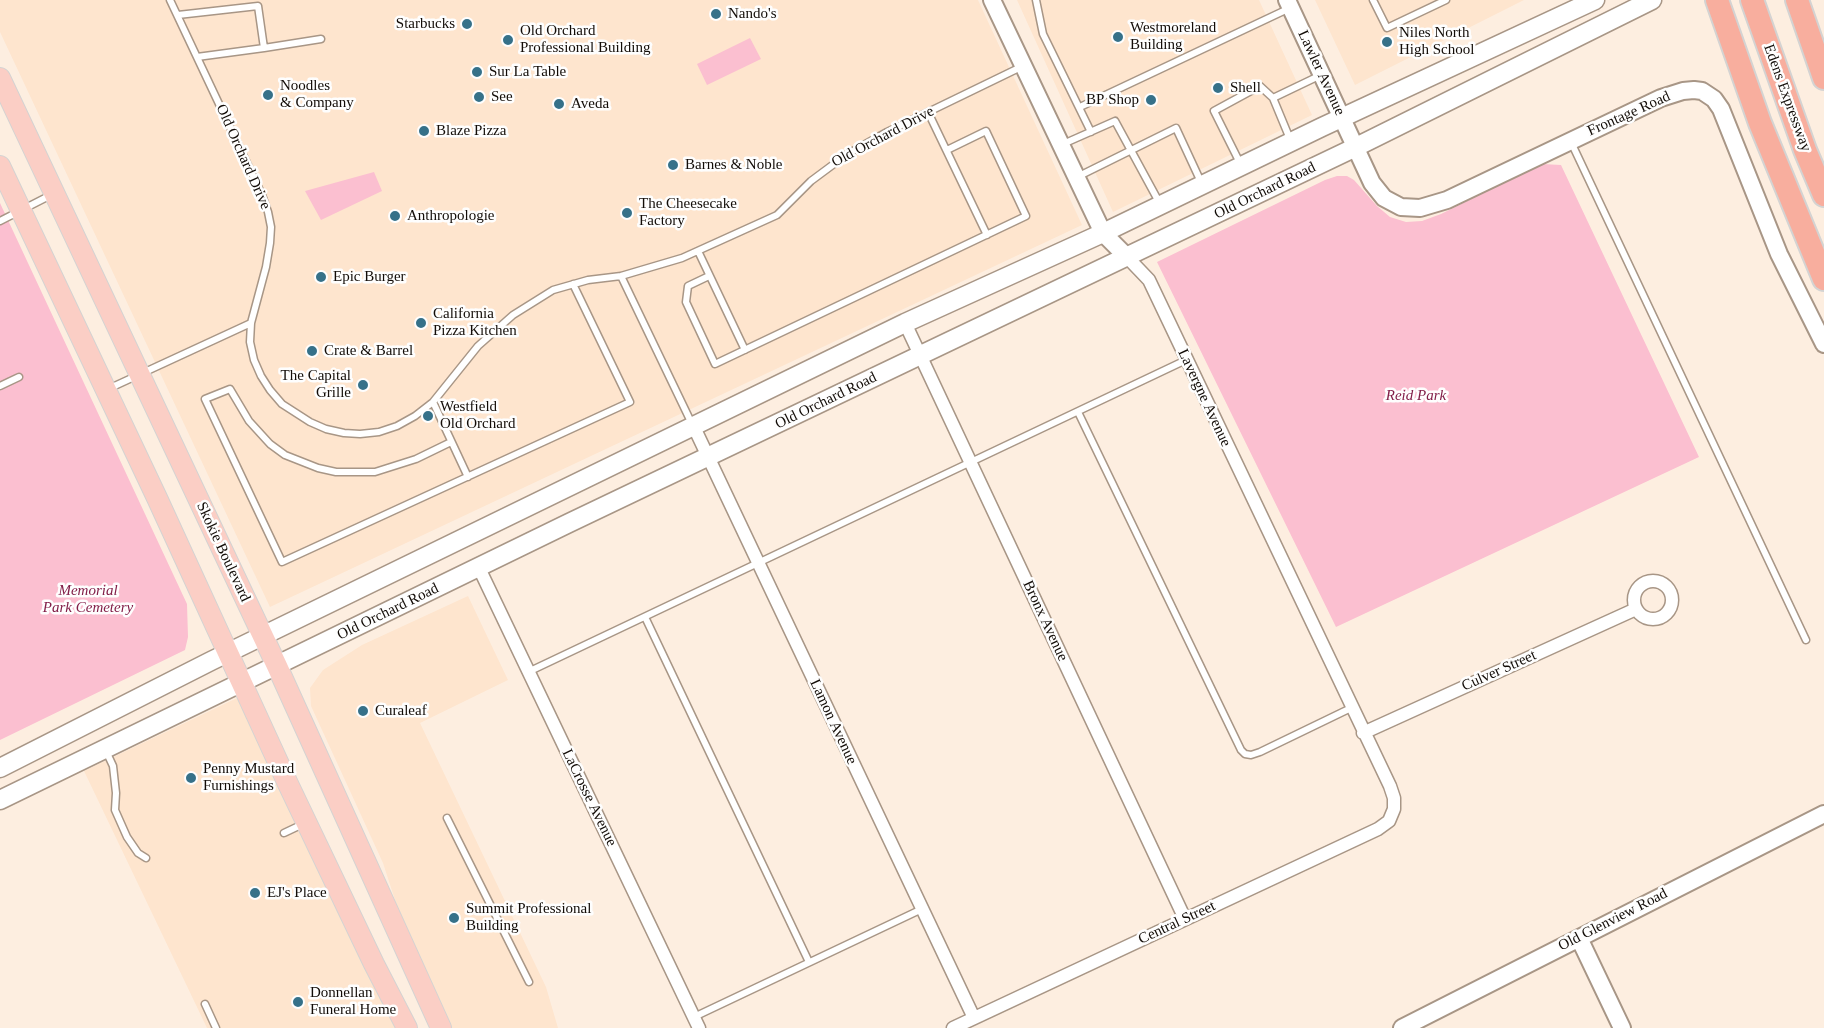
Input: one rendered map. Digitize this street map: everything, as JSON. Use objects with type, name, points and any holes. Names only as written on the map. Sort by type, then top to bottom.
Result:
[{"type":"highway","points":[[1717,0],[1760,123],[1824,279]]},
{"type":"highway","name":"Edens Expressway","points":[[1752,0],[1805,150],[1824,195]]},
{"type":"highway","points":[[1797,0],[1824,78]]},
{"type":"main road","points":[[0,768],[228,652],[693,425],[905,323],[1103,233],[1342,117],[1595,0]]},
{"type":"main road","name":"Old Orchard Road","points":[[0,800],[1356,147],[1652,0]]},
{"type":"main road","name":"Skokie Boulevard","points":[[0,78],[277,666],[441,1028]]},
{"type":"main road","points":[[0,166],[306,822],[406,1028]]},
{"type":"street","name":"Lavergne Avenue","points":[[992,0],[1103,233],[1149,280],[1390,786],[1394,798],[1394,809]]},
{"type":"street","name":"Lawler Avenue","points":[[1288,4],[1356,147]]},
{"type":"street","name":"Frontage Road","points":[[1356,147],[1372,183],[1384,198],[1401,207],[1420,208],[1446,200],[1661,98],[1683,91],[1702,91],[1714,99],[1721,109],[1779,254],[1824,344]]},
{"type":"street","name":"Bronx Avenue","points":[[905,323],[1185,919]]},
{"type":"street","name":"Lamon Avenue","points":[[693,425],[974,1018]]},
{"type":"street","name":"LaCrosse Avenue","points":[[478,568],[696,1022]]},
{"type":"street","name":"Culver Street","points":[[1363,733],[1636,609]]},
{"type":"street","name":"Central Street","points":[[953,1028],[1378,829],[1389,821],[1394,809]]},
{"type":"street","name":"Old Glenview Road","points":[[1402,1028],[1824,814]]},
{"type":"street","points":[[1579,938],[1622,1028]]},
{"type":"lane","name":"Old Orchard Drive","points":[[170,0],[262,195],[271,227],[266,267],[251,323],[250,342],[254,360],[261,376],[282,404],[310,422],[344,433],[379,432],[397,426],[415,416],[433,402],[478,345],[497,328],[553,290],[573,284],[621,276],[682,258],[777,215],[811,181],[846,154],[1022,66]]},
{"type":"lane","points":[[1036,0],[1043,34],[1091,132]]},
{"type":"lane","points":[[1373,0],[1387,28],[1446,0]]},
{"type":"lane","points":[[1080,107],[1288,4]]},
{"type":"lane","points":[[178,15],[258,6],[264,48]]},
{"type":"lane","points":[[197,57],[321,39]]},
{"type":"lane","points":[[1273,98],[1322,74]]},
{"type":"lane","points":[[1241,166],[1214,111],[1260,86],[1273,98],[1291,142]]},
{"type":"lane","points":[[928,112],[987,234]]},
{"type":"lane","points":[[1060,145],[1115,121],[1161,205]]},
{"type":"lane","points":[[1076,177],[1176,128],[1202,185]]},
{"type":"lane","points":[[709,276],[688,286],[686,302],[715,364],[1026,216],[986,131],[947,150]]},
{"type":"lane","points":[[1570,141],[1806,640]]},
{"type":"lane","points":[[0,221],[54,193]]},
{"type":"lane","points":[[698,251],[745,350]]},
{"type":"lane","points":[[621,276],[693,425]]},
{"type":"lane","points":[[451,442],[416,459],[375,472],[336,472],[318,468],[285,455],[270,444],[249,421],[230,389],[205,399],[282,562],[630,402],[573,284]]},
{"type":"lane","points":[[106,390],[251,323]]},
{"type":"lane","points":[[528,672],[1186,360]]},
{"type":"lane","points":[[0,386],[19,377]]},
{"type":"lane","points":[[433,402],[468,477]]},
{"type":"lane","points":[[1078,412],[1241,750],[1251,755],[1260,752],[1351,708]]},
{"type":"lane","points":[[645,617],[809,962]]},
{"type":"lane","points":[[105,750],[113,766],[115,810],[127,837],[138,853],[146,858]]},
{"type":"lane","points":[[447,818],[529,982]]},
{"type":"lane","points":[[284,833],[306,822]]},
{"type":"lane","points":[[696,1022],[809,962],[921,909]]},
{"type":"lane","points":[[205,1004],[216,1028]]},
{"type":"shaded area","name":"Westfield Old Orchard","points":[[0,0],[978,0],[1082,225],[270,607],[0,32]]},
{"type":"shaded area","points":[[1017,0],[1259,0],[1312,115],[1113,212]]},
{"type":"shaded area","name":"Niles North High School","points":[[1315,0],[1524,0],[1355,85]]},
{"type":"shaded area","points":[[468,596],[508,680],[420,723],[546,987],[558,1028],[451,1028],[396,903],[383,863],[311,706],[310,688],[323,670],[362,645]]},
{"type":"shaded area","points":[[237,698],[397,1028],[207,1028],[84,771]]},
{"type":"green space","points":[[750,38],[761,59],[707,85],[697,64]]},
{"type":"green space","name":"Reid Park","points":[[1542,164],[1561,165],[1699,457],[1336,627],[1157,262],[1337,176],[1347,176],[1354,180],[1390,217],[1406,222],[1422,221],[1441,214]]},
{"type":"green space","points":[[374,172],[382,191],[321,220],[305,191]]},
{"type":"green space","name":"Memorial Park Cemetery","points":[[0,203],[187,604],[188,637],[185,650],[0,740]]},
{"type":"place","name":"Nando's","points":[[716,14]]},
{"type":"place","name":"Starbucks","points":[[467,24]]},
{"type":"place","name":"Westmoreland Building","points":[[1118,37]]},
{"type":"place","name":"Old Orchard Professional Building","points":[[508,40]]},
{"type":"place","name":"Niles North High School","points":[[1387,42]]},
{"type":"place","name":"Sur La Table","points":[[477,72]]},
{"type":"place","name":"Shell","points":[[1218,88]]},
{"type":"place","name":"Noodles & Company","points":[[268,95]]},
{"type":"place","name":"See","points":[[479,97]]},
{"type":"place","name":"BP Shop","points":[[1151,100]]},
{"type":"place","name":"Aveda","points":[[559,104]]},
{"type":"place","name":"Blaze Pizza","points":[[424,131]]},
{"type":"place","name":"Barnes & Noble","points":[[673,165]]},
{"type":"place","name":"The Cheesecake Factory","points":[[627,213]]},
{"type":"place","name":"Anthropologie","points":[[395,216]]},
{"type":"place","name":"Epic Burger","points":[[321,277]]},
{"type":"place","name":"California Pizza Kitchen","points":[[421,323]]},
{"type":"place","name":"Crate & Barrel","points":[[312,351]]},
{"type":"place","name":"The Capital Grille","points":[[363,385]]},
{"type":"place","name":"Westfield Old Orchard","points":[[428,416]]},
{"type":"place","name":"Curaleaf","points":[[363,711]]},
{"type":"place","name":"Penny Mustard Furnishings","points":[[191,778]]},
{"type":"place","name":"EJ's Place","points":[[255,893]]},
{"type":"place","name":"Summit Professional Building","points":[[454,918]]},
{"type":"place","name":"Donnellan Funeral Home","points":[[298,1002]]}]
